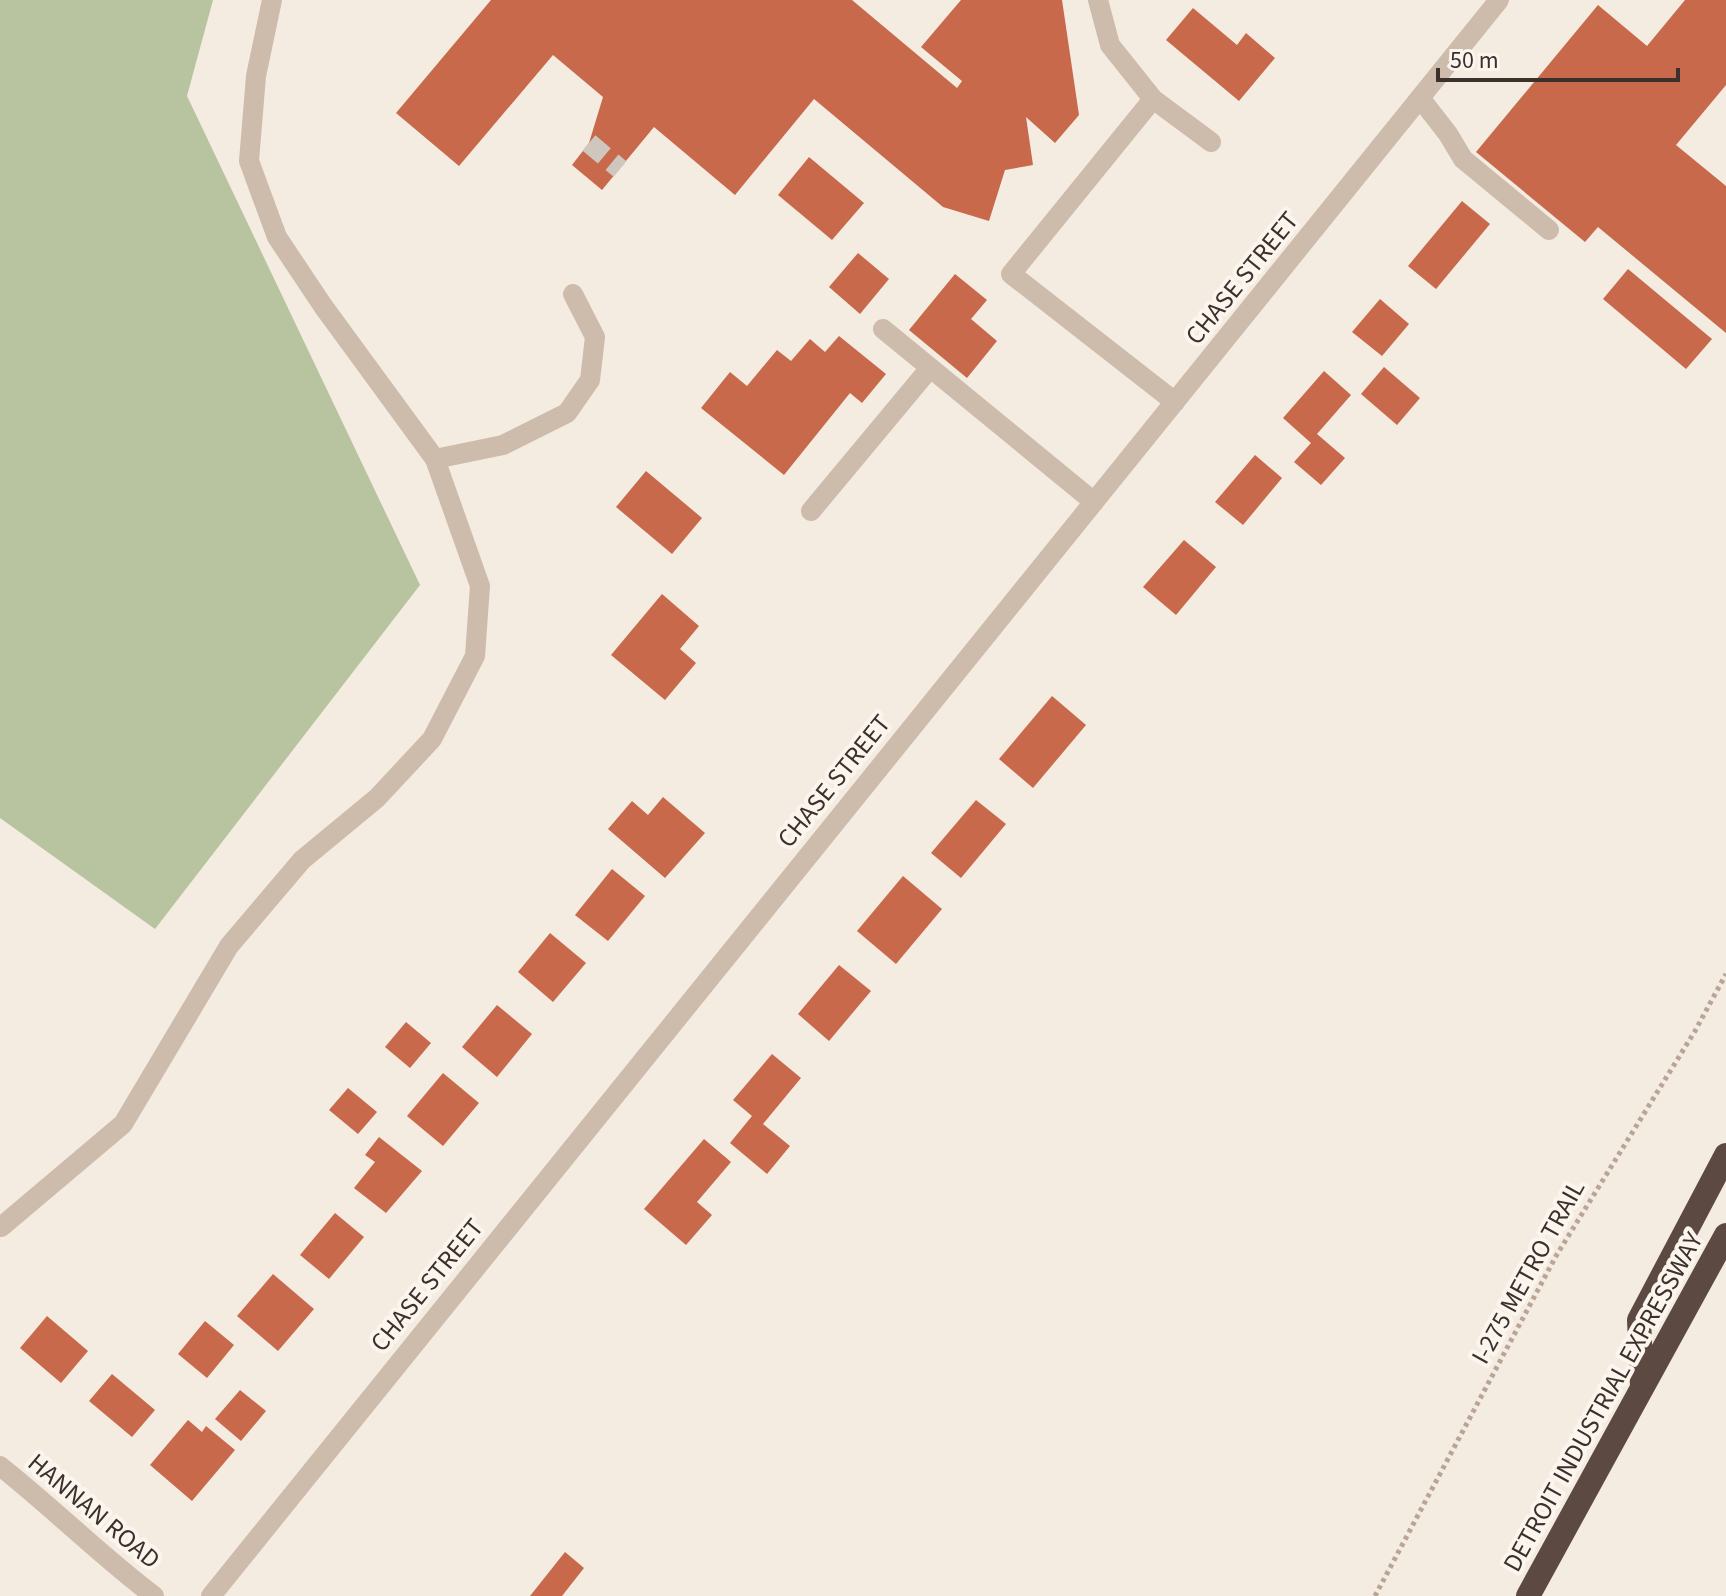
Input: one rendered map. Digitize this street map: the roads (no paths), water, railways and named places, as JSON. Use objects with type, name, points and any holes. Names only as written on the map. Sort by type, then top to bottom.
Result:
[{"type":"highway","points":[[1642,1386],[1639,1320],[1726,1155]]},
{"type":"highway","name":"DETROIT INDUSTRIAL EXPRESSWAY","points":[[1528,1596],[1726,1235]]},
{"type":"street","points":[[0,1229],[123,1124],[229,946],[302,860],[377,798],[432,739],[475,656],[480,586],[435,459],[323,306],[277,237],[249,161],[256,76],[272,0]]},
{"type":"street","points":[[1098,0],[1110,45],[1153,99],[1211,142]]},
{"type":"street","name":"CHASE STREET","points":[[211,1596],[1499,0]]},
{"type":"street","points":[[1420,98],[1463,159],[1549,230]]},
{"type":"street","points":[[1153,99],[1011,274],[1175,402]]},
{"type":"street","points":[[435,459],[503,445],[567,413],[590,380],[595,337],[573,294]]},
{"type":"street","points":[[883,329],[1094,502]]},
{"type":"street","points":[[811,511],[930,368]]},
{"type":"street","name":"HANNAN ROAD","points":[[0,1466],[50,1505],[110,1562],[154,1596]]},
{"type":"tunnel","points":[[589,143],[620,169]]}]
